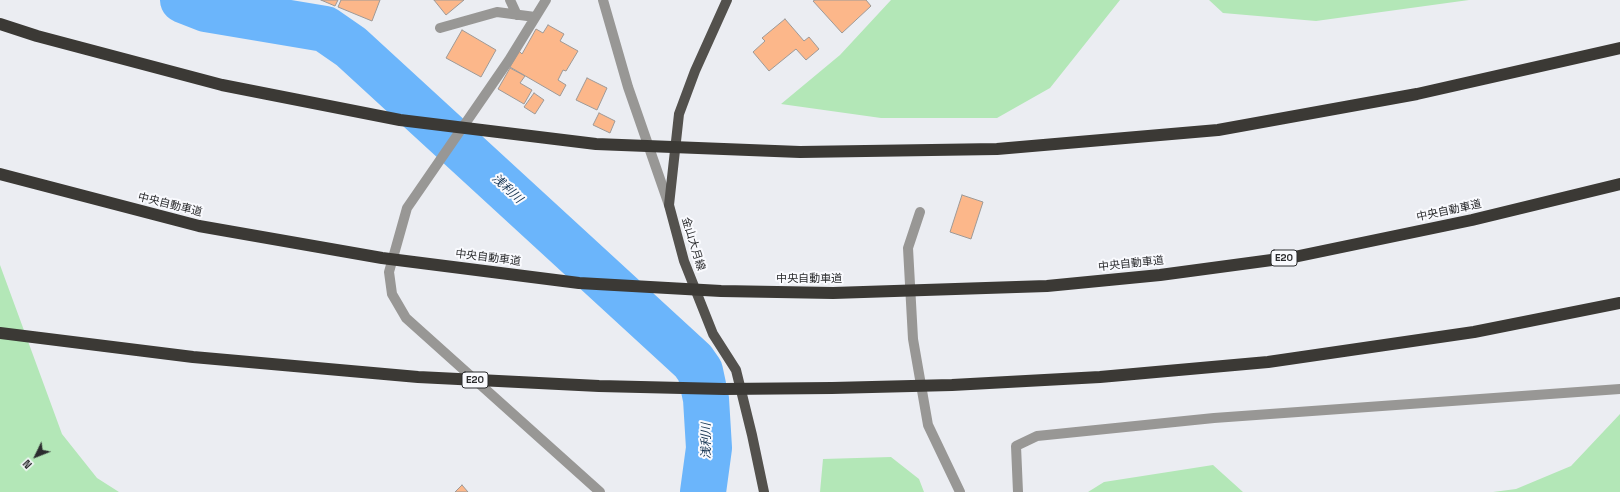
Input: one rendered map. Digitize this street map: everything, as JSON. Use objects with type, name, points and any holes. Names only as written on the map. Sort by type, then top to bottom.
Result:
[{"type":"highway","points":[[0,24],[37,36],[222,84],[400,120],[596,144],[800,152],[997,149],[1218,130],[1417,94],[1620,48]]},
{"type":"highway","name":"中央自動車道","points":[[2,175],[199,226],[382,258],[579,283],[721,291],[833,293],[1069,284],[1160,275],[1294,257],[1472,220],[1620,184]]},
{"type":"highway","name":"E20","points":[[0,333],[193,357],[418,377],[599,386],[724,389],[952,385],[1100,377],[1268,362],[1474,332],[1620,303]]},
{"type":"main road","name":"金山大月線","points":[[727,0],[695,71],[679,114],[669,206],[684,261],[713,334],[736,370],[764,492]]},
{"type":"street","points":[[510,0],[517,15]]},
{"type":"street","points":[[546,0],[510,60],[407,208],[388,272],[392,294],[406,318],[600,492]]},
{"type":"street","points":[[604,0],[628,87],[669,206]]},
{"type":"street","points":[[440,28],[497,12],[535,17]]},
{"type":"street","points":[[920,212],[908,248],[913,339],[928,425],[960,492]]},
{"type":"street","points":[[1018,492],[1016,446],[1037,436],[1214,418],[1620,389]]},
{"type":"green space","points":[[891,0],[1120,0],[1050,88],[997,118],[881,118],[781,104],[840,55]]},
{"type":"green space","points":[[1209,0],[1469,0],[1316,21],[1223,13]]},
{"type":"green space","points":[[0,265],[62,434],[97,478],[119,492],[0,492]]},
{"type":"green space","points":[[1620,414],[1620,492],[1493,492],[1516,489],[1571,466]]},
{"type":"green space","points":[[891,457],[919,479],[924,492],[820,492],[823,459]]},
{"type":"green space","points":[[1213,465],[1243,492],[1088,492],[1104,482]]},
{"type":"building","points":[[321,0],[338,0],[335,6]]},
{"type":"building","points":[[341,0],[380,0],[372,21],[338,7]]},
{"type":"building","points":[[434,0],[464,0],[446,15]]},
{"type":"building","points":[[866,0],[871,6],[842,33],[813,1]]},
{"type":"building","points":[[785,19],[804,41],[809,37],[819,49],[806,60],[796,49],[769,71],[753,52],[765,41],[762,38]]},
{"type":"building","points":[[548,25],[564,34],[560,41],[578,51],[566,71],[563,70],[558,80],[566,85],[560,96],[510,67],[519,51],[522,54],[536,29],[543,33]]},
{"type":"building","points":[[462,30],[496,50],[481,77],[446,58]]},
{"type":"building","points":[[510,68],[525,76],[520,83],[532,90],[524,104],[498,89]]},
{"type":"building","points":[[587,78],[607,88],[597,110],[576,100]]},
{"type":"building","points":[[534,93],[544,100],[535,114],[524,107]]},
{"type":"building","points":[[599,113],[615,121],[610,133],[593,125]]},
{"type":"building","points":[[962,195],[983,202],[971,239],[950,232]]},
{"type":"building","points":[[462,485],[468,492],[455,492]]},
{"type":"waterway","name":"浅利川","points":[[183,0],[206,9],[325,29],[351,47],[693,361],[700,371],[706,399],[709,448],[703,492]]}]
